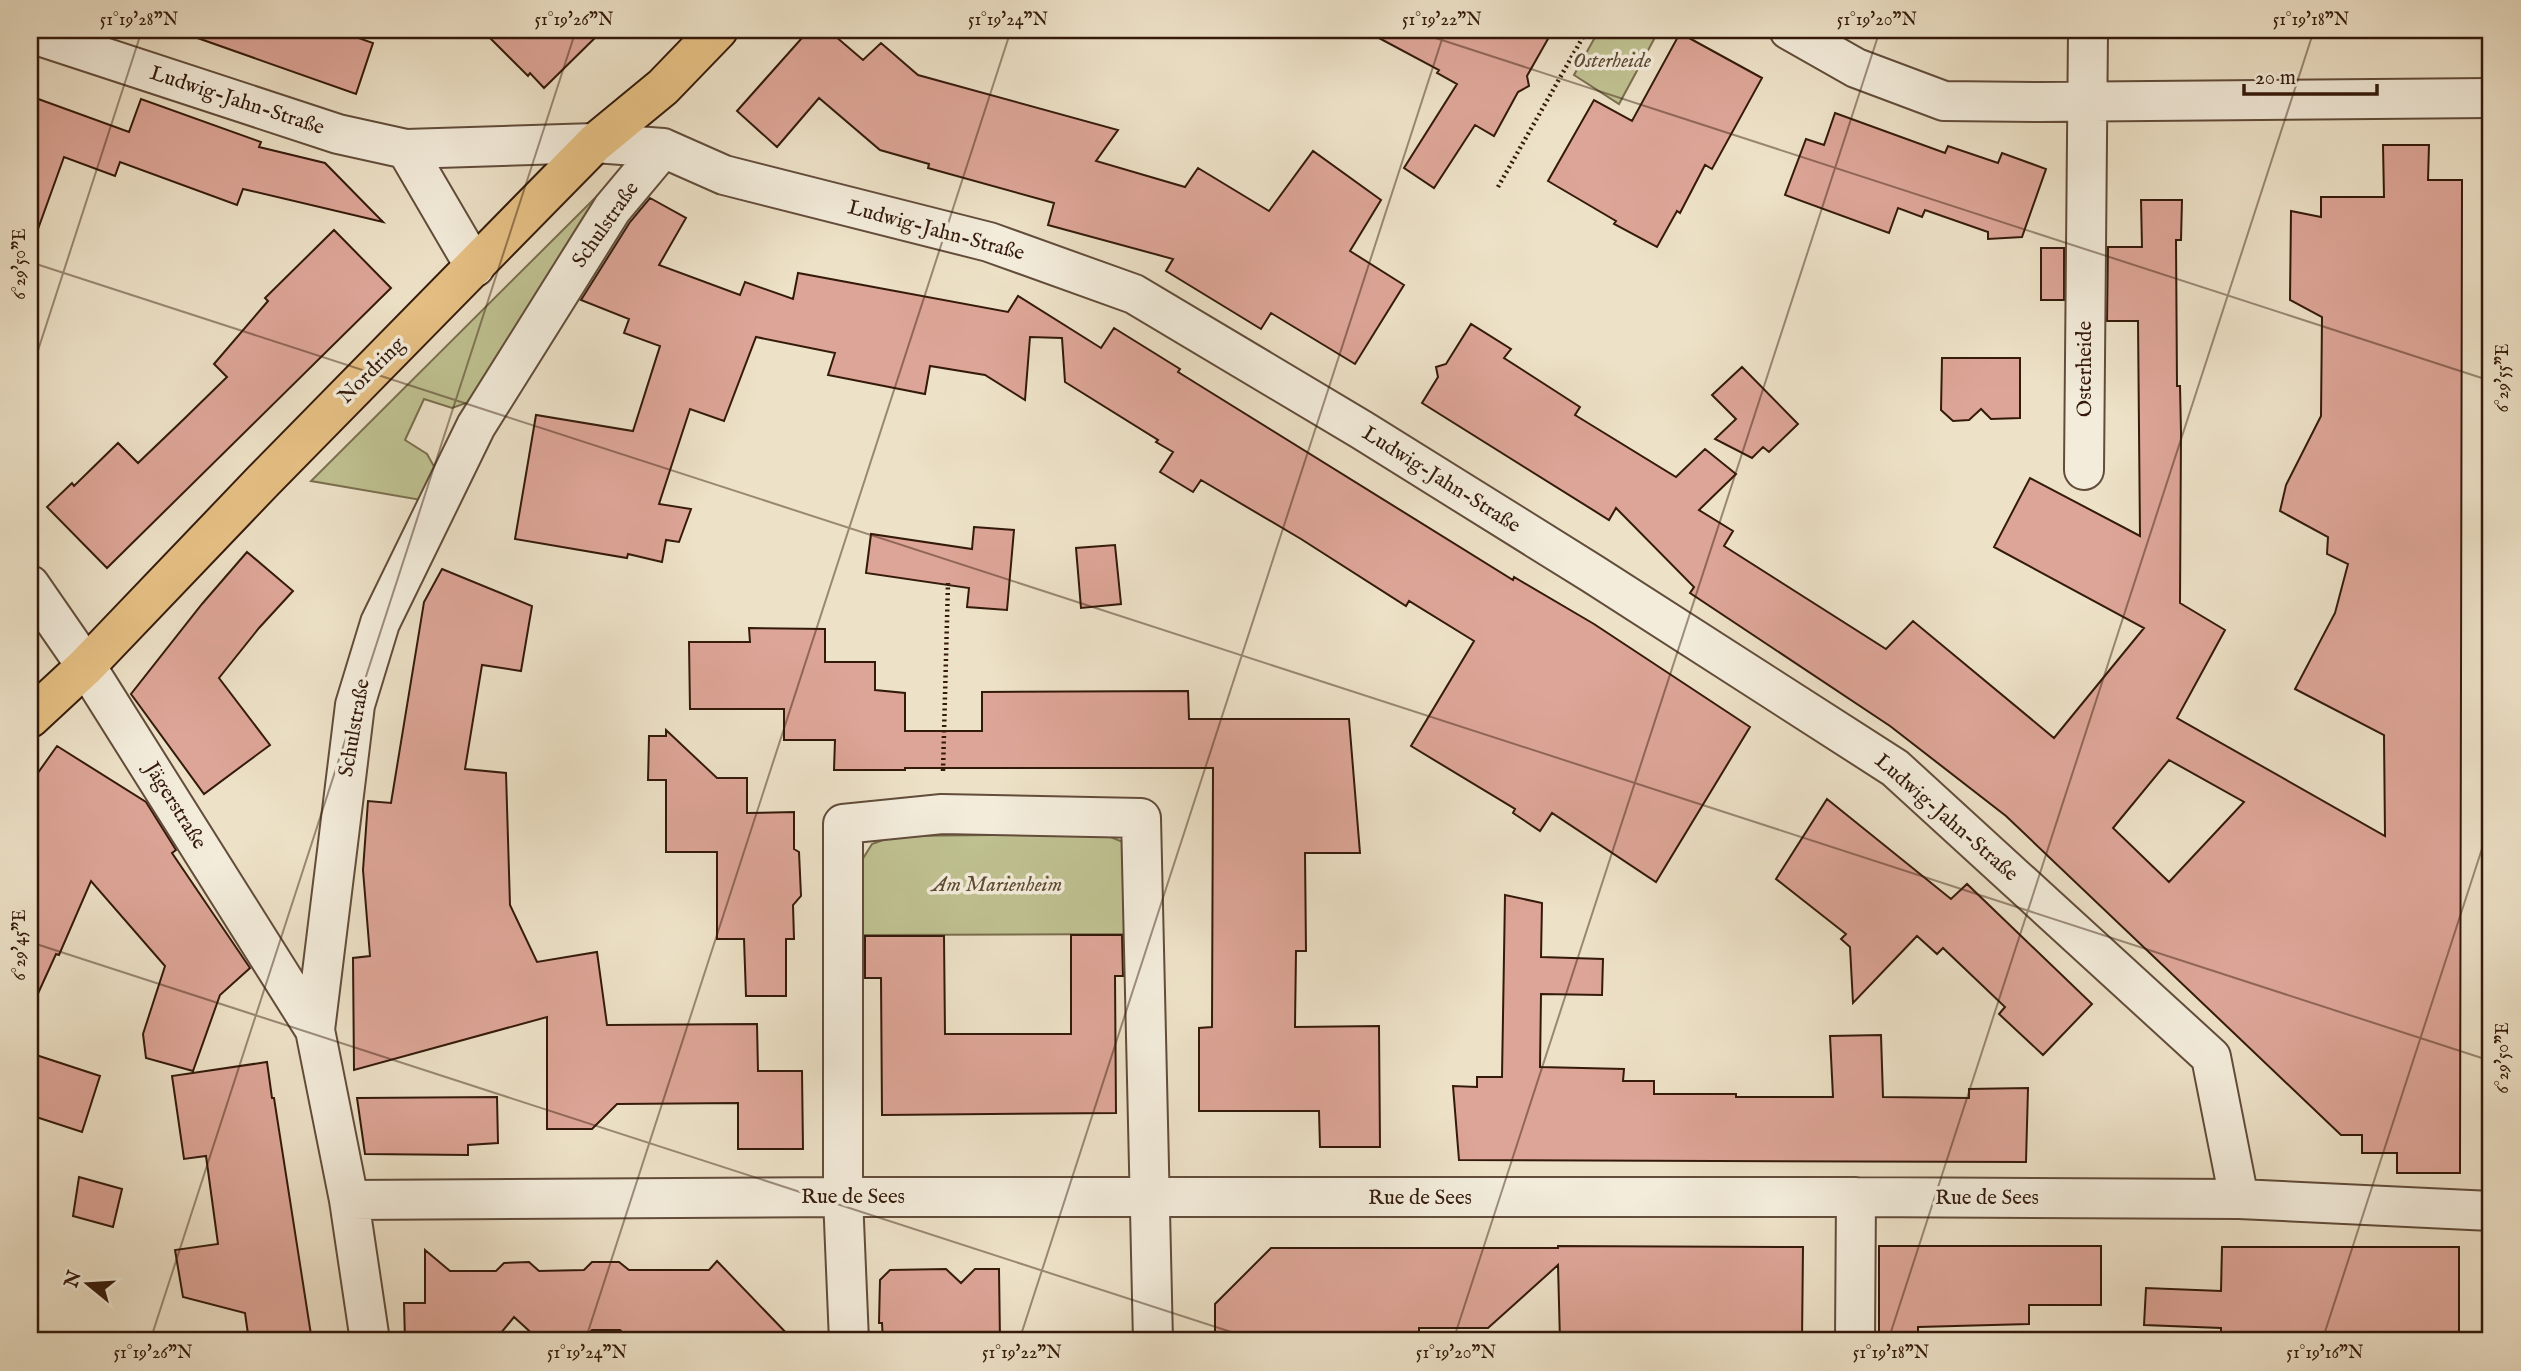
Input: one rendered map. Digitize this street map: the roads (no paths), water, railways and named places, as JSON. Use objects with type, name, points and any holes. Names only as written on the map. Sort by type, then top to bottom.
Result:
[{"type":"main road","name":"Nordring","points":[[30,718],[86,666],[263,481],[595,143],[663,87],[718,30]]},
{"type":"street","points":[[1789,30],[1856,68],[1944,101],[2491,98]]},
{"type":"street","name":"Osterheide","points":[[2084,470],[2088,30]]},
{"type":"street","name":"Ludwig-Jahn-Straße","points":[[30,33],[338,135],[405,149],[595,143],[663,148],[724,176],[989,242],[1134,294],[1362,430],[1593,574],[1895,768],[2211,1057],[2239,1199]]},
{"type":"street","name":"Schulstraße","points":[[370,1341],[349,1200],[315,1030],[355,705],[380,623],[476,426],[612,209],[663,148]]},
{"type":"street","points":[[405,149],[475,267]]},
{"type":"street","name":"Jägerstraße","points":[[30,585],[86,666],[315,1030]]},
{"type":"street","points":[[849,1341],[843,1197],[843,824],[942,814],[1140,818],[1153,1341]]},
{"type":"street","points":[[1855,1341],[1856,1197]]},
{"type":"street","name":"Rue de Sees","points":[[349,1200],[1856,1197],[2239,1199],[2491,1211]]},
{"type":"tram line","points":[[2491,946],[2491,1072]]},
{"type":"park label","name":"Am Marienheim","points":[[997,885]]}]
